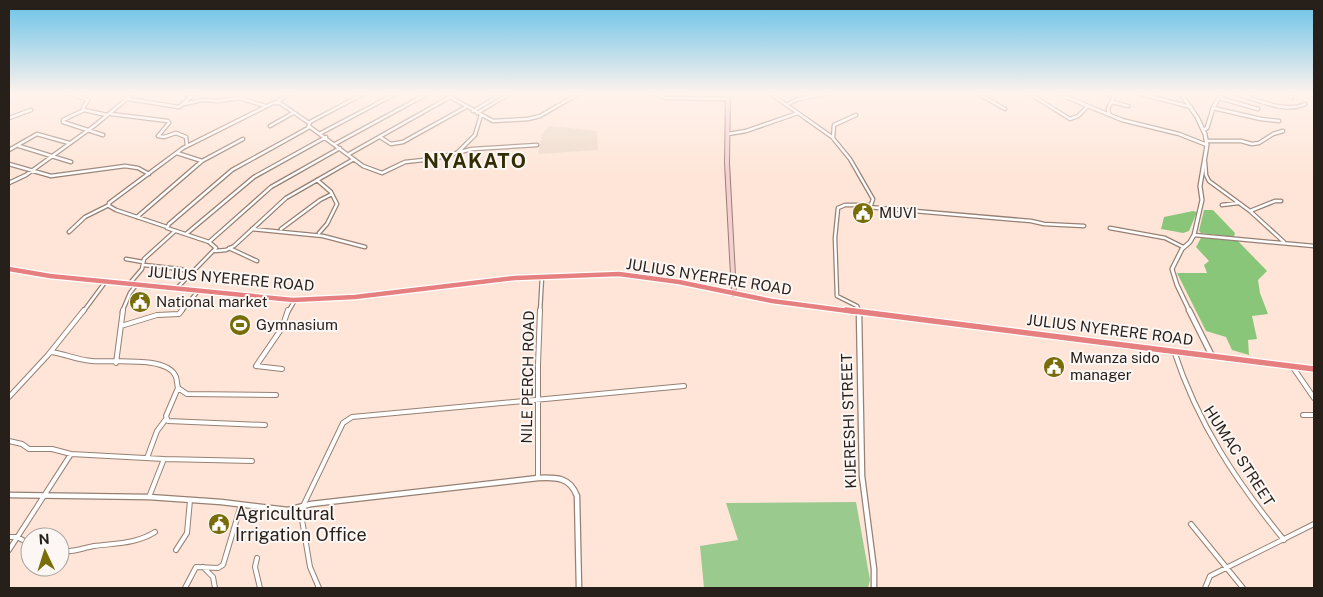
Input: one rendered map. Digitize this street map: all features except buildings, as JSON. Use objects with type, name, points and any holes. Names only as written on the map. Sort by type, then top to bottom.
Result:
[{"type":"highway","name":"JULIUS NYERERE ROAD","points":[[9,269],[50,276],[296,300],[355,297],[462,283],[542,276],[586,274],[649,277],[734,294],[859,312],[1314,369]]},
{"type":"main road","points":[[728,122],[727,163],[734,294]]},
{"type":"street","points":[[64,122],[103,135]]},
{"type":"street","points":[[9,183],[30,171],[99,122]]},
{"type":"street","points":[[167,122],[169,123],[158,136],[178,134],[186,137],[187,145]]},
{"type":"street","points":[[69,232],[85,218],[109,205],[111,201],[187,145],[234,122]]},
{"type":"street","points":[[270,126],[277,122]]},
{"type":"street","points":[[305,122],[350,154],[354,159],[374,171],[382,173],[405,162],[433,159],[457,152],[537,144]]},
{"type":"street","points":[[167,227],[232,170],[314,122]]},
{"type":"street","points":[[321,133],[342,122]]},
{"type":"street","points":[[335,144],[376,122]]},
{"type":"street","points":[[350,154],[406,122]]},
{"type":"street","points":[[380,137],[391,144],[403,142],[439,122]]},
{"type":"street","points":[[457,152],[475,134],[479,122]]},
{"type":"street","points":[[728,134],[746,131],[772,122]]},
{"type":"street","points":[[810,122],[833,138],[845,151],[873,199],[872,205],[868,207]]},
{"type":"street","points":[[833,138],[834,125],[841,122]]},
{"type":"street","points":[[1130,122],[1206,143],[1241,141],[1252,144],[1260,143],[1273,134],[1283,131]]},
{"type":"street","points":[[1199,122],[1206,143],[1200,186],[1202,200],[1194,235],[1190,242],[1183,247],[1172,269],[1177,285],[1212,356]]},
{"type":"street","points":[[1203,130],[1207,128],[1209,122]]},
{"type":"street","points":[[9,150],[37,134],[69,143]]},
{"type":"street","points":[[185,234],[254,177],[326,137]]},
{"type":"street","points":[[136,218],[202,161],[243,139]]},
{"type":"street","points":[[18,145],[71,162]]},
{"type":"street","points":[[209,242],[271,187],[340,148]]},
{"type":"street","points":[[176,153],[202,161]]},
{"type":"street","points":[[177,288],[215,251],[229,248],[240,242],[286,198],[354,159]]},
{"type":"street","points":[[1204,162],[1206,175],[1209,180],[1238,202],[1284,242]]},
{"type":"street","points":[[9,164],[53,176],[125,166],[138,168],[149,174]]},
{"type":"street","points":[[318,180],[337,201],[337,207],[319,233]]},
{"type":"street","points":[[280,230],[332,194]]},
{"type":"street","points":[[1250,212],[1275,201],[1281,201]]},
{"type":"street","points":[[1222,205],[1238,202]]},
{"type":"street","points":[[109,205],[136,218],[209,242],[215,246],[215,251]]},
{"type":"street","points":[[859,312],[857,306],[842,300],[838,296],[835,238],[838,208],[842,205],[1084,226]]},
{"type":"street","points":[[1110,228],[1161,235],[1183,247]]},
{"type":"street","points":[[252,229],[319,233],[345,239],[365,247]]},
{"type":"street","points":[[130,283],[143,263],[175,231]]},
{"type":"street","points":[[1194,235],[1314,246]]},
{"type":"street","points":[[229,248],[257,261]]},
{"type":"street","points":[[126,260],[180,268],[193,272]]},
{"type":"street","name":"NILE PERCH ROAD","points":[[538,478],[537,398],[542,276]]},
{"type":"street","points":[[9,397],[52,352],[83,314],[106,280]]},
{"type":"street","points":[[116,363],[121,326],[130,291],[137,284]]},
{"type":"street","points":[[121,326],[157,315],[179,314],[198,291]]},
{"type":"street","points":[[282,369],[256,366],[282,328],[289,308],[296,300]]},
{"type":"street","name":"KIJERESHI STREET","points":[[859,312],[862,476],[874,569],[874,588]]},
{"type":"street","name":"HUMAC STREET","points":[[1173,351],[1188,393],[1212,440],[1258,509],[1284,540]]},
{"type":"street","points":[[52,352],[84,360],[116,363],[145,361],[164,365],[172,369],[176,375],[178,388],[166,419],[155,434],[147,458]]},
{"type":"street","points":[[1292,366],[1314,398]]},
{"type":"street","points":[[319,588],[310,567],[301,507],[343,423],[349,418],[504,404],[537,398],[684,386]]},
{"type":"street","points":[[178,388],[191,394],[276,396]]},
{"type":"street","points":[[1303,415],[1314,416]]},
{"type":"street","points":[[166,419],[172,422],[265,425]]},
{"type":"street","points":[[9,441],[22,444],[29,449],[52,448],[71,454],[164,459],[252,460]]},
{"type":"street","points":[[9,550],[71,454]]},
{"type":"street","points":[[149,498],[164,459]]},
{"type":"street","points":[[9,495],[190,500],[288,510],[538,478],[561,478],[568,480],[575,489],[578,506],[579,588]]},
{"type":"street","points":[[176,550],[182,544],[190,522],[190,500]]},
{"type":"street","points":[[185,588],[194,568],[218,568],[224,563],[241,505]]},
{"type":"street","points":[[1191,524],[1243,588]]},
{"type":"street","points":[[1205,588],[1210,576],[1314,524]]},
{"type":"street","points":[[70,552],[77,552],[93,546],[119,545],[149,536],[155,532]]},
{"type":"street","points":[[9,537],[20,539]]},
{"type":"street","points":[[256,558],[255,567],[260,588]]},
{"type":"street","points":[[203,567],[213,577],[215,588]]},
{"type":"shaded area","points":[[549,126],[597,131],[598,150],[538,154],[542,134]]},
{"type":"green space","points":[[1204,210],[1213,210],[1235,233],[1234,237],[1201,233],[1199,231]]},
{"type":"green space","points":[[1193,211],[1197,212],[1189,231],[1183,233],[1161,229],[1164,217]]},
{"type":"green space","points":[[1201,238],[1237,240],[1267,271],[1258,280],[1260,293],[1268,314],[1252,316],[1257,339],[1248,340],[1249,355],[1232,350],[1226,337],[1206,331],[1177,273],[1207,273],[1204,265],[1209,261],[1196,247]]},
{"type":"green space","points":[[856,502],[870,580],[868,588],[704,588],[700,546],[738,540],[726,503]]},
{"type":"place","name":"MUVI","points":[[863,213]]},
{"type":"place","name":"National market","points":[[140,302]]},
{"type":"place","name":"Gymnasium","points":[[240,325]]},
{"type":"place","name":"Mwanza sido manager","points":[[1054,367]]},
{"type":"place","name":"Agricultural Irrigation Office","points":[[219,524]]},
{"type":"district","name":"NYAKATO","points":[[475,161]]}]
